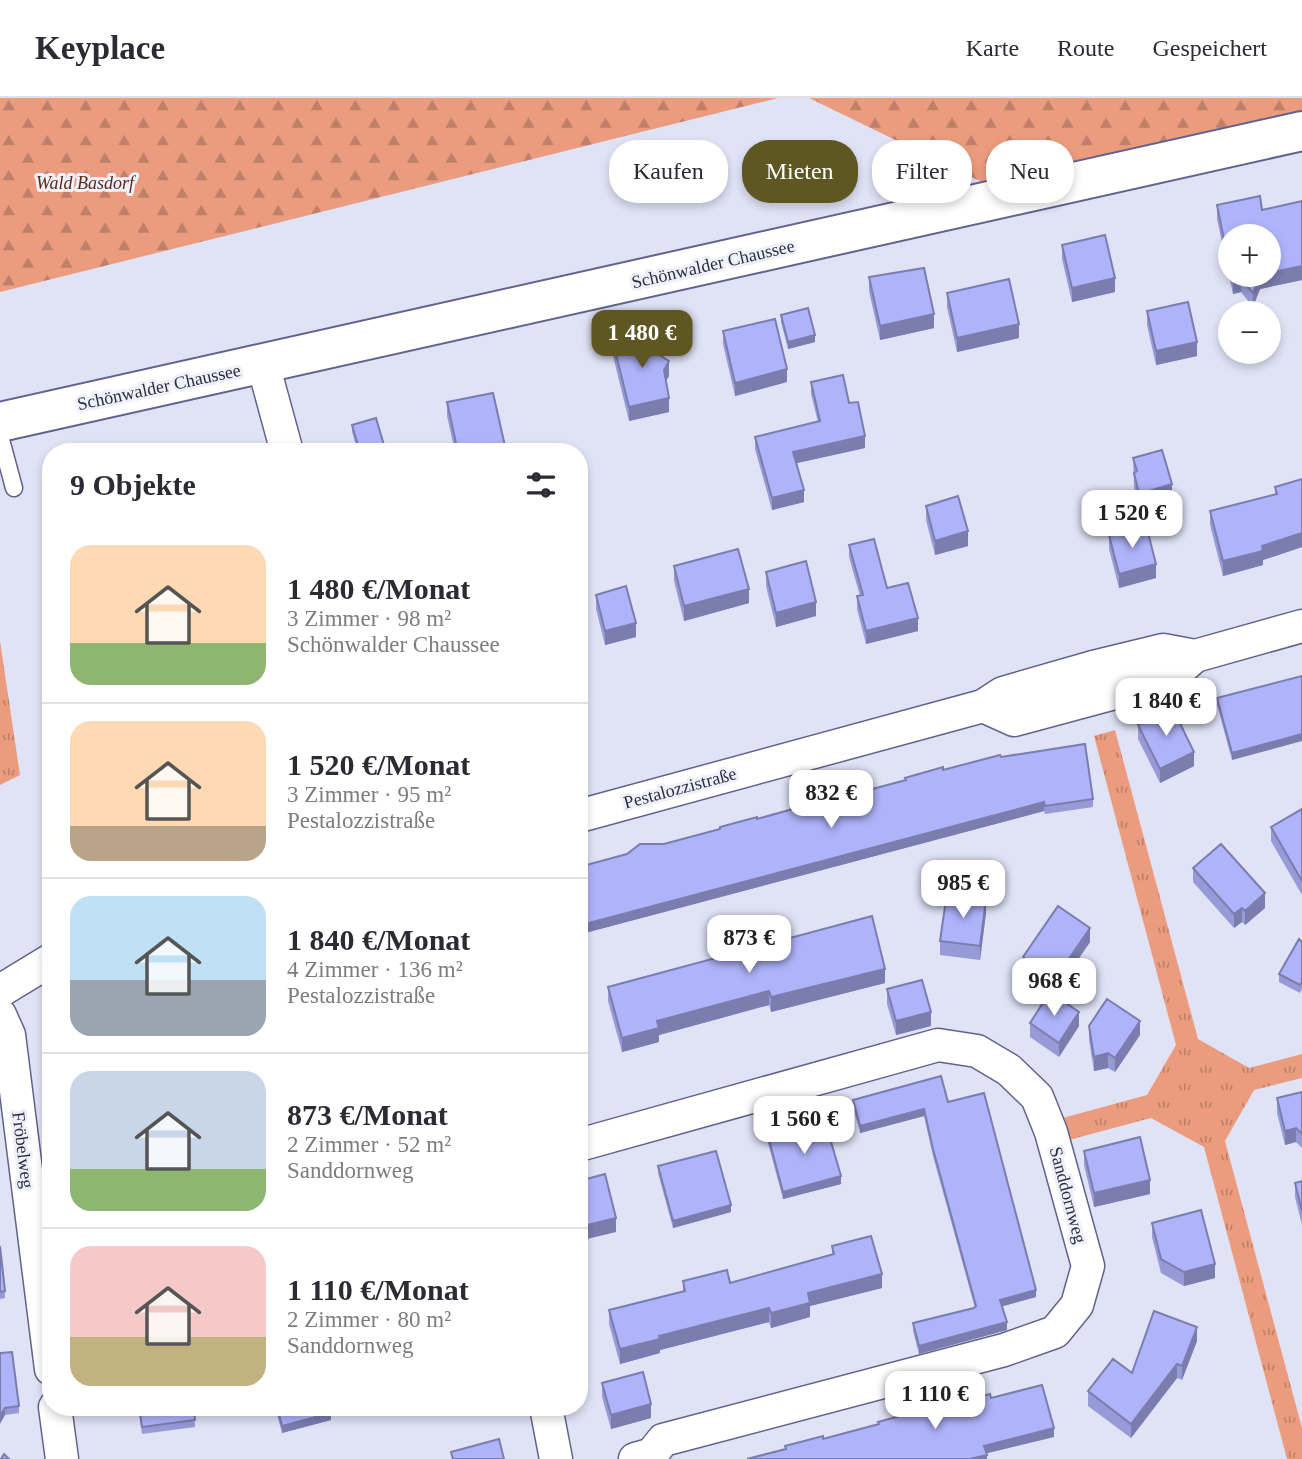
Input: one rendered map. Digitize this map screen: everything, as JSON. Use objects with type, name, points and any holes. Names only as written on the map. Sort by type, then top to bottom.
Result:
[{"type":"main road","name":"Schönwalder Chaussee","points":[[0,422],[1302,131]]},
{"type":"street","points":[[263,364],[285,443]]},
{"type":"street","name":"Pestalozzistraße","points":[[588,814],[983,706],[1014,720],[1170,678],[1195,656],[1302,626]]},
{"type":"street","points":[[0,991],[42,965]]},
{"type":"street","name":"Fröbelweg","points":[[0,1015],[9,1035],[42,1298]]},
{"type":"street","name":"Sanddornweg","points":[[588,1142],[938,1045],[977,1051],[1009,1070],[1037,1097],[1051,1132],[1088,1266],[1077,1305],[1055,1332],[1004,1350],[663,1440],[652,1454],[635,1459]]},
{"type":"street","points":[[56,1416],[62,1459]]},
{"type":"street","points":[[548,1416],[556,1459]]},
{"type":"lane","points":[[0,436],[14,488]]},
{"type":"green space","name":"Wald Basdorf","points":[[0,98],[778,98],[609,140],[0,292]]},
{"type":"green space","points":[[809,98],[1302,98],[1302,118],[1074,168],[1074,140],[986,140],[986,184],[972,177],[972,140],[895,140]]},
{"type":"green space","points":[[0,641],[20,775],[0,785]]},
{"type":"green space","points":[[1115,730],[1198,1039],[1249,1068],[1302,1054],[1302,1078],[1254,1090],[1225,1141],[1302,1428],[1302,1459],[1287,1459],[1204,1147],[1151,1118],[1065,1141],[1059,1119],[1147,1095],[1176,1045],[1094,736]]},
{"type":"building","points":[[1260,196],[1262,210],[1302,201],[1302,266],[1281,270],[1281,224],[1221,224],[1217,205]]},
{"type":"building","points":[[1105,235],[1115,278],[1072,288],[1062,245]]},
{"type":"building","points":[[924,268],[934,314],[880,326],[869,277]]},
{"type":"building","points":[[1009,279],[1019,324],[957,338],[947,293]]},
{"type":"building","points":[[1188,302],[1197,342],[1156,351],[1147,311]]},
{"type":"building","points":[[808,308],[815,335],[788,342],[781,315]]},
{"type":"building","points":[[775,319],[787,369],[735,383],[723,331]]},
{"type":"building","points":[[655,333],[661,356],[669,361],[664,370],[669,398],[629,407],[613,342]]},
{"type":"building","points":[[843,375],[849,403],[858,402],[865,436],[793,452],[804,490],[772,498],[755,437],[820,421],[811,382]]},
{"type":"building","points":[[493,393],[504,443],[456,443],[447,402]]},
{"type":"building","points":[[376,418],[383,443],[357,443],[352,425]]},
{"type":"building","points":[[1162,450],[1172,484],[1139,494],[1133,458]]},
{"type":"building","points":[[1302,479],[1302,533],[1262,546],[1263,551],[1223,561],[1210,511],[1277,494],[1275,487]]},
{"type":"building","points":[[958,496],[968,531],[935,541],[926,506]]},
{"type":"building","points":[[1146,525],[1156,564],[1119,574],[1109,535]]},
{"type":"building","points":[[874,539],[887,588],[908,583],[918,618],[866,631],[857,596],[863,595],[849,545]]},
{"type":"building","points":[[738,549],[749,589],[684,606],[674,566]]},
{"type":"building","points":[[806,561],[816,602],[776,613],[766,572]]},
{"type":"building","points":[[626,586],[636,623],[605,631],[596,595]]},
{"type":"building","points":[[1302,676],[1302,734],[1232,753],[1217,698]]},
{"type":"building","points":[[1172,707],[1194,752],[1160,769],[1138,725]]},
{"type":"building","points":[[1085,744],[1093,799],[1045,806],[1044,802],[588,923],[588,865],[627,854],[640,844],[664,844],[757,817],[906,780],[905,778],[943,767],[943,770],[1000,755],[1001,757]]},
{"type":"building","points":[[1302,809],[1302,881],[1271,827]]},
{"type":"building","points":[[1221,844],[1265,893],[1245,911],[1242,908],[1234,914],[1193,868]]},
{"type":"building","points":[[947,893],[986,899],[980,946],[940,941]]},
{"type":"building","points":[[1058,906],[1090,928],[1055,979],[1023,957]]},
{"type":"building","points":[[872,916],[885,969],[771,997],[769,991],[657,1021],[659,1028],[622,1038],[608,987]]},
{"type":"building","points":[[1299,939],[1302,942],[1300,985],[1279,974]]},
{"type":"building","points":[[922,980],[931,1012],[896,1021],[887,989]]},
{"type":"building","points":[[1050,992],[1079,1012],[1059,1043],[1030,1023]]},
{"type":"building","points":[[1107,999],[1140,1021],[1115,1058],[1108,1053],[1094,1057],[1089,1026]]},
{"type":"building","points":[[941,1076],[948,1102],[984,1093],[1036,1290],[1000,1300],[1007,1322],[919,1346],[913,1323],[976,1306],[924,1109],[860,1126],[853,1100]]},
{"type":"building","points":[[1302,1092],[1302,1134],[1296,1128],[1285,1131],[1277,1098]]},
{"type":"building","points":[[825,1121],[841,1176],[783,1192],[768,1136]]},
{"type":"building","points":[[1140,1137],[1150,1180],[1094,1193],[1084,1151]]},
{"type":"building","points":[[716,1151],[731,1205],[673,1221],[658,1166]]},
{"type":"building","points":[[605,1174],[616,1218],[588,1225],[588,1179]]},
{"type":"building","points":[[1302,1181],[1302,1211],[1295,1183]]},
{"type":"building","points":[[1201,1210],[1215,1264],[1184,1272],[1161,1259],[1152,1223]]},
{"type":"building","points":[[871,1236],[882,1274],[808,1293],[810,1303],[771,1313],[769,1308],[659,1336],[660,1339],[620,1349],[609,1310],[685,1291],[683,1281],[727,1270],[730,1283],[834,1254],[832,1246]]},
{"type":"building","points":[[0,1246],[5,1291],[0,1292]]},
{"type":"building","points":[[1154,1311],[1197,1327],[1182,1366],[1177,1364],[1131,1424],[1088,1391],[1113,1359],[1132,1373]]},
{"type":"building","points":[[12,1352],[19,1406],[5,1408],[0,1416],[0,1353]]},
{"type":"building","points":[[643,1372],[651,1404],[611,1415],[602,1383]]},
{"type":"building","points":[[1042,1385],[1054,1428],[984,1446],[987,1455],[970,1459],[747,1459],[786,1449],[785,1446],[823,1436],[823,1439],[915,1412],[916,1414],[990,1394],[991,1398]]},
{"type":"building","points":[[140,1416],[195,1416],[195,1420],[142,1427]]},
{"type":"building","points":[[279,1416],[320,1416],[282,1426]]},
{"type":"building","points":[[499,1439],[504,1459],[453,1459],[451,1452]]}]
